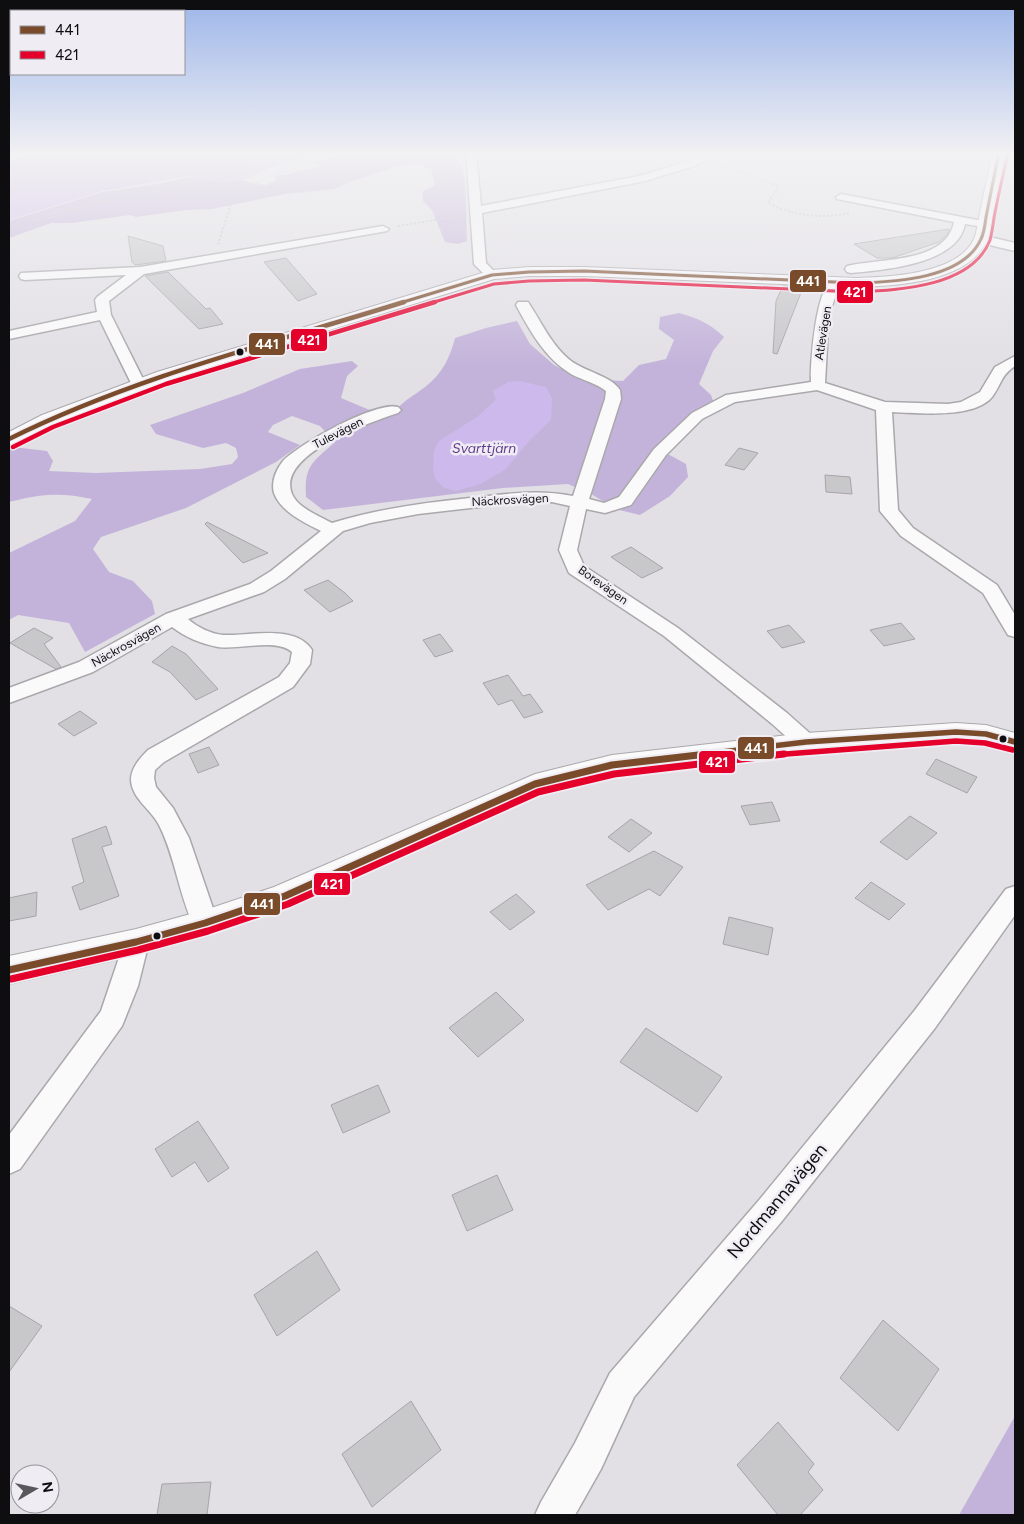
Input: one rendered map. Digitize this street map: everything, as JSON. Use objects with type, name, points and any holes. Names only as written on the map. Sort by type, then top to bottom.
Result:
[{"type":"street","points":[[477,223],[480,264],[492,276]]},
{"type":"street","points":[[851,269],[897,265],[925,255],[953,239],[958,232],[959,223]]},
{"type":"street","points":[[967,223],[1015,247]]},
{"type":"street","points":[[9,439],[48,419],[139,385],[251,348],[382,310],[465,282],[492,276],[533,271],[577,271],[834,283],[885,282],[934,273],[960,263],[975,251],[984,223]]},
{"type":"street","points":[[25,276],[140,271],[383,229]]},
{"type":"street","points":[[139,385],[104,315],[102,300],[140,271]]},
{"type":"street","name":"Atlevägen","points":[[818,385],[818,360],[825,307],[834,283]]},
{"type":"street","name":"Borevägen","points":[[522,305],[531,322],[563,363],[586,376],[608,383],[613,390],[613,400],[579,503],[568,550],[576,569],[672,632],[806,742]]},
{"type":"street","points":[[9,335],[104,315]]},
{"type":"street","name":"Näckrosvägen","points":[[9,696],[86,667],[172,618],[257,588],[278,575],[337,527],[367,518],[471,502],[552,497],[605,508],[625,501],[660,452],[696,416],[731,398],[818,385],[884,407],[948,409],[966,406],[986,395],[1000,370],[1015,360]]},
{"type":"street","points":[[884,407],[889,511],[907,532],[990,589],[1015,631]]},
{"type":"street","name":"Tulevägen","points":[[331,530],[295,508],[283,494],[281,485],[283,475],[291,462],[323,439],[370,417],[394,410]]},
{"type":"street","points":[[172,618],[190,631],[220,640],[262,639],[293,642],[302,650],[300,664],[286,682],[156,756],[145,767],[143,782],[147,792],[165,813],[183,854],[205,924]]},
{"type":"street","points":[[9,970],[136,942],[205,924],[285,896],[535,784],[569,774],[612,765],[806,742],[956,732],[986,734],[1015,742]]},
{"type":"street","name":"Nordmannavägen","points":[[554,1515],[588,1456],[622,1385],[771,1210],[919,1027],[1015,896]]},
{"type":"street","points":[[9,1159],[93,1046],[112,1017],[124,986],[136,942]]},
{"type":"path","points":[[214,259],[220,233],[225,223]]},
{"type":"path","points":[[383,229],[413,223]]},
{"type":"shaded area","points":[[9,223],[51,223],[9,238]]},
{"type":"shaded area","points":[[437,223],[467,223],[467,241],[458,244],[445,242]]},
{"type":"shaded area","points":[[679,313],[703,322],[714,328],[724,337],[713,351],[699,384],[711,395],[713,401],[690,414],[657,448],[686,464],[688,477],[670,496],[640,515],[615,509],[593,495],[568,484],[503,488],[323,510],[306,497],[308,471],[316,460],[335,442],[320,426],[292,416],[273,425],[268,432],[300,445],[276,462],[186,508],[101,537],[93,549],[109,572],[133,581],[152,601],[155,614],[85,652],[69,623],[18,615],[9,620],[9,553],[75,521],[92,499],[70,495],[50,495],[9,502],[9,449],[13,447],[47,451],[53,461],[49,471],[96,473],[200,469],[232,464],[238,457],[236,448],[226,443],[203,448],[156,434],[150,425],[243,393],[300,369],[352,361],[358,366],[347,376],[341,398],[372,411],[395,411],[425,387],[441,371],[451,352],[455,338],[517,321],[530,344],[554,365],[582,379],[623,381],[639,365],[666,359],[674,340],[659,329],[660,317]]},
{"type":"shaded area","points":[[1015,1416],[1015,1515],[959,1515]]},
{"type":"water","name":"Svarttjärn","points":[[519,381],[546,387],[552,399],[551,420],[530,440],[505,470],[478,485],[455,491],[443,487],[435,478],[433,469],[434,451],[439,441],[477,417],[496,400],[493,391],[508,382]]},
{"type":"building","points":[[949,229],[947,235],[939,242],[892,258],[877,258],[854,244]]},
{"type":"building","points":[[128,236],[163,246],[166,261],[135,265],[132,262]]},
{"type":"building","points":[[286,258],[317,294],[298,301],[264,262]]},
{"type":"building","points":[[168,272],[206,309],[210,308],[223,324],[199,329],[145,276]]},
{"type":"building","points":[[783,286],[801,287],[802,290],[777,354],[773,353],[776,301]]},
{"type":"building","points":[[739,448],[758,453],[744,470],[725,465]]},
{"type":"building","points":[[825,475],[850,477],[852,494],[826,492]]},
{"type":"building","points":[[207,522],[268,553],[243,563],[205,524]]},
{"type":"building","points":[[631,547],[663,568],[642,578],[611,557]]},
{"type":"building","points":[[328,580],[353,601],[330,612],[304,590]]},
{"type":"building","points":[[901,623],[915,639],[884,646],[870,630]]},
{"type":"building","points":[[789,625],[805,642],[782,648],[767,631]]},
{"type":"building","points":[[34,628],[53,638],[44,644],[61,667],[56,669],[10,643]]},
{"type":"building","points":[[440,634],[453,651],[435,657],[423,640]]},
{"type":"building","points":[[172,646],[186,654],[218,689],[196,700],[170,672],[152,662]]},
{"type":"building","points":[[508,675],[523,696],[530,694],[543,712],[524,718],[512,700],[498,705],[483,683]]},
{"type":"building","points":[[80,711],[97,723],[74,736],[58,724]]},
{"type":"building","points":[[209,747],[219,765],[198,773],[189,754]]},
{"type":"building","points":[[936,759],[977,777],[967,793],[926,774]]},
{"type":"building","points":[[772,802],[780,821],[750,825],[741,806]]},
{"type":"building","points":[[910,816],[937,833],[907,860],[880,842]]},
{"type":"building","points":[[631,819],[652,833],[629,852],[608,837]]},
{"type":"building","points":[[106,826],[112,844],[102,847],[119,896],[80,910],[72,887],[84,882],[72,839]]},
{"type":"building","points":[[654,851],[683,867],[660,896],[649,889],[608,910],[586,885]]},
{"type":"building","points":[[871,882],[905,904],[889,920],[855,898]]},
{"type":"building","points":[[37,892],[36,916],[9,921],[9,898]]},
{"type":"building","points":[[516,894],[535,912],[510,930],[490,912]]},
{"type":"building","points":[[729,917],[773,928],[768,955],[723,944]]},
{"type":"building","points":[[496,992],[524,1020],[478,1057],[449,1028]]},
{"type":"building","points":[[646,1028],[722,1077],[697,1112],[620,1062]]},
{"type":"building","points":[[378,1085],[390,1112],[343,1133],[331,1105]]},
{"type":"building","points":[[198,1121],[229,1168],[208,1182],[195,1162],[172,1177],[155,1149]]},
{"type":"building","points":[[497,1175],[513,1210],[467,1231],[452,1195]]},
{"type":"building","points":[[317,1251],[340,1290],[277,1336],[254,1295]]},
{"type":"building","points":[[9,1306],[42,1326],[9,1372]]},
{"type":"building","points":[[883,1320],[939,1369],[898,1431],[840,1378]]},
{"type":"building","points":[[411,1401],[441,1450],[372,1507],[342,1454]]},
{"type":"building","points":[[778,1422],[814,1464],[808,1472],[823,1490],[800,1515],[778,1515],[737,1465]]},
{"type":"building","points":[[211,1482],[207,1515],[157,1515],[162,1484]]},
{"type":"transit line","name":"441","points":[[9,439],[49,419],[163,376],[492,275],[584,271],[857,283],[889,281],[927,275],[945,270],[960,262],[973,252],[981,239],[985,223]]},
{"type":"transit line","name":"421","points":[[13,447],[53,427],[166,384],[494,284],[584,280],[857,292],[911,288],[948,278],[964,270],[978,259],[988,244],[993,223]]},
{"type":"transit line","name":"441","points":[[9,970],[136,942],[205,923],[285,896],[535,784],[612,765],[806,742],[956,732],[986,734],[1015,742]]},
{"type":"transit line","name":"421","points":[[11,979],[138,950],[208,931],[288,904],[538,792],[614,774],[807,751],[956,741],[985,743],[1013,750]]}]
